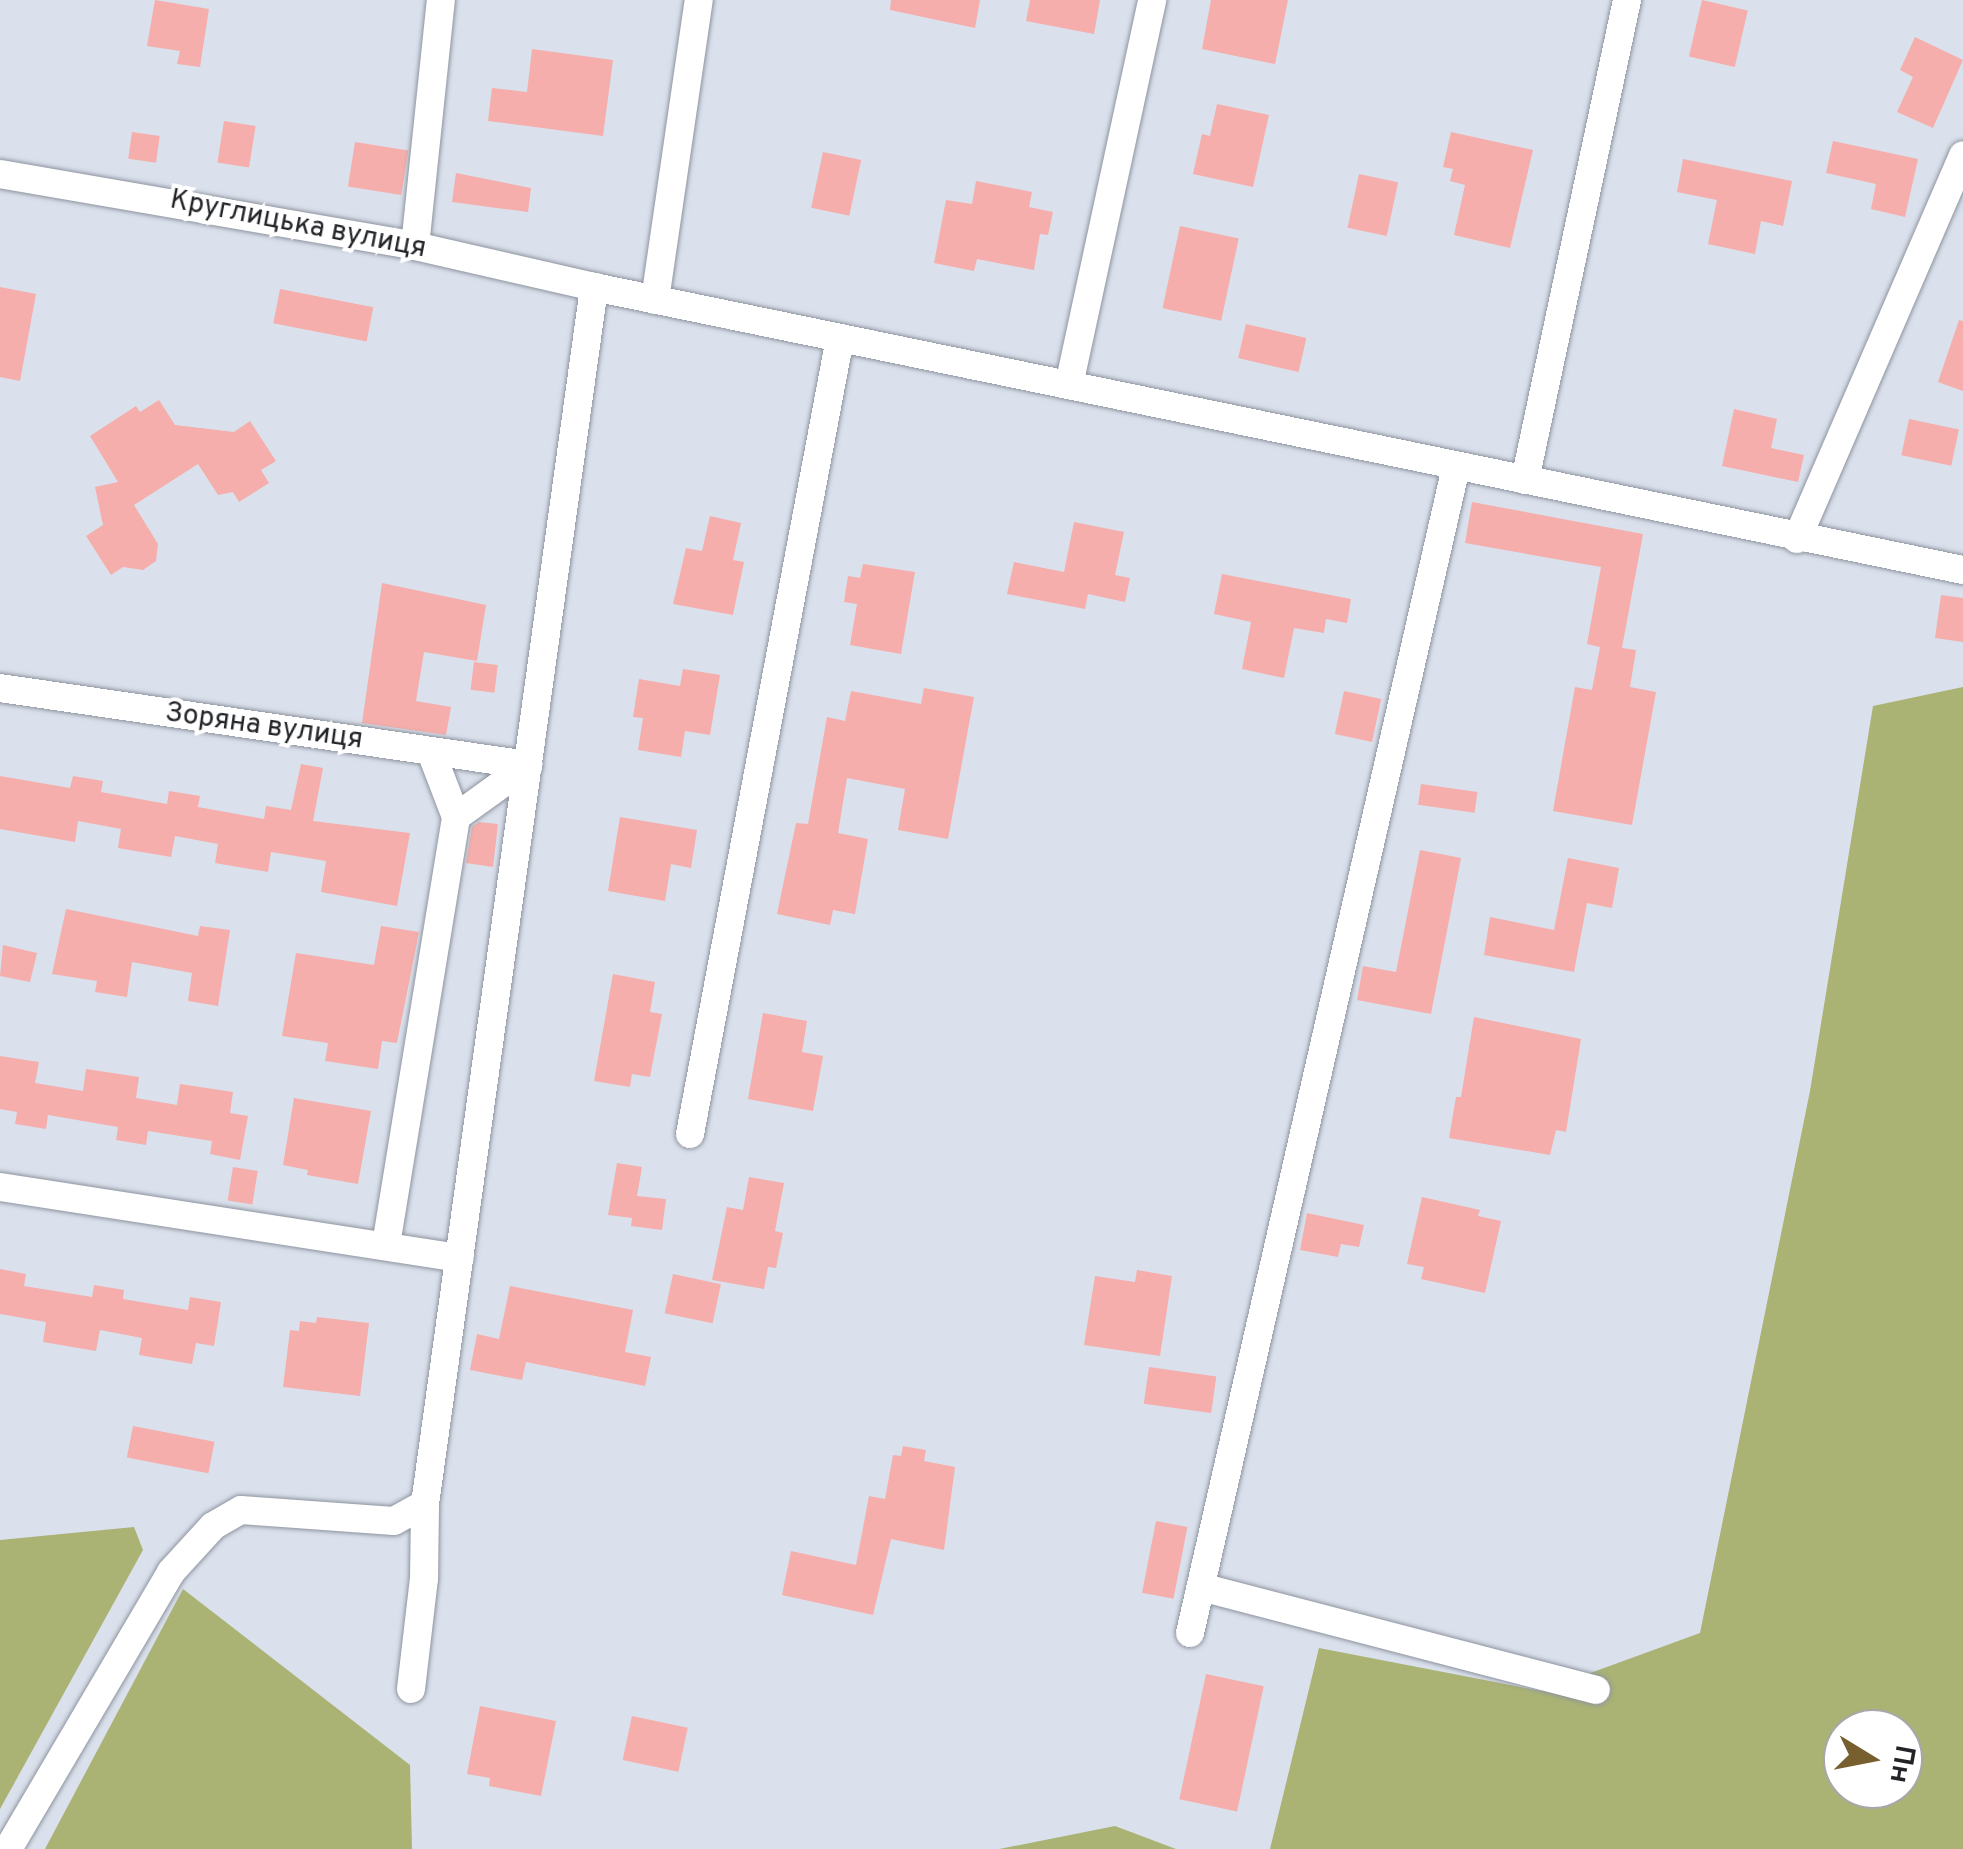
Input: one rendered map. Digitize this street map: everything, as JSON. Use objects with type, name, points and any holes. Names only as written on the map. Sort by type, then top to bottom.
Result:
[{"type":"street","points":[[415,246],[442,0]]},
{"type":"street","points":[[655,300],[699,0]]},
{"type":"street","points":[[1069,385],[1152,0]]},
{"type":"street","points":[[1525,480],[1627,0]]},
{"type":"street","points":[[1797,539],[1963,155]]},
{"type":"street","name":"Круглицька вулиця","points":[[0,174],[415,246],[655,300],[1797,539],[1963,570]]},
{"type":"street","points":[[411,1689],[424,1579],[425,1504],[594,287]]},
{"type":"street","points":[[690,1134],[840,338]]},
{"type":"street","points":[[1190,1633],[1456,467]]},
{"type":"street","name":"Зоряна вулиця","points":[[0,688],[528,766]]},
{"type":"street","points":[[386,1245],[456,817],[431,752]]},
{"type":"street","points":[[456,817],[528,766]]},
{"type":"street","points":[[0,1187],[460,1258]]},
{"type":"street","points":[[8,1849],[171,1572],[212,1526],[241,1510],[394,1521],[425,1504]]},
{"type":"street","points":[[1201,1587],[1596,1690]]},
{"type":"green space","points":[[1963,687],[1963,1849],[1270,1849],[1319,1648],[1541,1691],[1700,1633],[1810,1091],[1873,706]]},
{"type":"green space","points":[[134,1527],[143,1550],[0,1809],[0,1540]]},
{"type":"green space","points":[[183,1589],[410,1765],[412,1849],[45,1849]]},
{"type":"green space","points":[[1115,1826],[1176,1849],[999,1849]]},
{"type":"building","points":[[155,0],[209,9],[200,67],[177,64],[180,51],[147,46]]},
{"type":"building","points":[[891,0],[980,0],[975,28],[890,10]]},
{"type":"building","points":[[1030,0],[1100,0],[1094,34],[1026,21]]},
{"type":"building","points":[[1211,0],[1288,0],[1275,64],[1202,49]]},
{"type":"building","points":[[1702,0],[1748,11],[1735,67],[1689,57]]},
{"type":"building","points":[[1915,37],[1963,60],[1933,128],[1897,112],[1913,77],[1900,70]]},
{"type":"building","points":[[532,49],[613,60],[603,136],[488,121],[492,88],[527,92]]},
{"type":"building","points":[[1217,104],[1269,115],[1253,187],[1193,174],[1202,134],[1210,136]]},
{"type":"building","points":[[224,121],[256,126],[249,167],[217,162]]},
{"type":"building","points":[[132,132],[160,136],[156,163],[128,159]]},
{"type":"building","points":[[1451,132],[1533,150],[1510,248],[1454,235],[1465,185],[1450,181],[1453,169],[1443,167]]},
{"type":"building","points":[[1833,141],[1918,159],[1905,217],[1871,209],[1876,184],[1826,173]]},
{"type":"building","points":[[355,142],[408,150],[401,195],[348,186]]},
{"type":"building","points":[[823,152],[861,160],[849,216],[811,208]]},
{"type":"building","points":[[1683,159],[1792,181],[1783,226],[1761,221],[1755,254],[1708,244],[1717,200],[1677,192]]},
{"type":"building","points":[[456,173],[531,188],[528,212],[452,202]]},
{"type":"building","points":[[1359,174],[1398,182],[1387,236],[1348,228]]},
{"type":"building","points":[[976,181],[1032,192],[1029,207],[1053,212],[1048,235],[1040,234],[1034,270],[977,259],[974,271],[934,263],[946,200],[972,204]]},
{"type":"building","points":[[1180,226],[1239,238],[1221,321],[1163,308]]},
{"type":"building","points":[[0,287],[36,294],[20,381],[0,377]]},
{"type":"building","points":[[280,289],[373,307],[367,341],[273,323]]},
{"type":"building","points":[[1959,320],[1963,321],[1963,391],[1938,382]]},
{"type":"building","points":[[1246,324],[1306,338],[1299,372],[1238,358]]},
{"type":"building","points":[[159,400],[175,425],[234,432],[250,421],[276,461],[261,470],[269,483],[239,502],[233,492],[218,495],[198,464],[134,505],[158,544],[156,561],[143,570],[123,567],[111,575],[86,536],[103,525],[95,487],[118,482],[90,436],[136,406],[140,412]]},
{"type":"building","points":[[1734,409],[1777,419],[1771,448],[1804,455],[1798,482],[1722,466]]},
{"type":"building","points":[[1909,419],[1959,430],[1951,466],[1901,455]]},
{"type":"building","points":[[1472,502],[1643,534],[1622,648],[1636,650],[1630,687],[1656,692],[1632,825],[1553,811],[1575,687],[1592,690],[1600,647],[1587,644],[1601,567],[1465,543]]},
{"type":"building","points":[[710,516],[741,523],[733,560],[744,562],[733,615],[673,604],[686,548],[702,551]]},
{"type":"building","points":[[1074,522],[1124,532],[1115,575],[1130,578],[1125,602],[1088,594],[1085,609],[1007,594],[1014,562],[1064,572]]},
{"type":"building","points":[[863,564],[915,572],[901,654],[850,645],[857,604],[844,602],[848,576],[860,578]]},
{"type":"building","points":[[1222,574],[1351,599],[1347,623],[1326,619],[1324,633],[1294,628],[1284,678],[1242,669],[1251,622],[1214,614]]},
{"type":"building","points":[[382,583],[486,605],[477,661],[424,652],[416,701],[451,707],[446,735],[362,723]]},
{"type":"building","points":[[1941,595],[1963,598],[1963,642],[1935,638]]},
{"type":"building","points":[[474,662],[498,665],[494,693],[471,690]]},
{"type":"building","points":[[683,669],[720,675],[710,735],[685,731],[681,757],[638,750],[643,718],[633,717],[639,679],[680,686]]},
{"type":"building","points":[[924,688],[974,697],[948,839],[898,830],[905,789],[847,778],[838,833],[868,839],[855,914],[833,910],[830,925],[777,914],[796,823],[808,824],[827,717],[845,721],[851,691],[921,704]]},
{"type":"building","points":[[1344,691],[1381,699],[1372,742],[1335,734]]},
{"type":"building","points":[[301,764],[323,768],[313,821],[410,833],[397,906],[321,892],[326,861],[271,852],[268,872],[215,863],[218,844],[175,836],[171,857],[118,848],[121,829],[78,821],[75,842],[0,829],[0,776],[70,788],[73,776],[103,781],[101,792],[167,804],[169,791],[200,796],[198,807],[264,819],[266,806],[291,810]]},
{"type":"building","points":[[1421,784],[1477,792],[1475,813],[1418,805]]},
{"type":"building","points":[[620,817],[697,830],[691,868],[671,864],[665,901],[608,891]]},
{"type":"building","points":[[479,822],[498,824],[493,867],[466,863],[472,827]]},
{"type":"building","points":[[1420,850],[1461,858],[1431,1014],[1357,1000],[1363,966],[1396,972]]},
{"type":"building","points":[[1568,858],[1619,868],[1612,908],[1587,903],[1574,972],[1484,955],[1490,917],[1554,930]]},
{"type":"building","points":[[66,909],[198,936],[200,926],[230,930],[218,1006],[188,1001],[192,973],[132,962],[127,997],[95,992],[97,981],[52,974]]},
{"type":"building","points":[[381,926],[419,932],[397,1043],[382,1041],[378,1069],[325,1061],[328,1043],[282,1036],[296,953],[374,965]]},
{"type":"building","points":[[3,945],[37,953],[30,982],[0,976]]},
{"type":"building","points":[[613,974],[655,982],[650,1012],[662,1014],[650,1077],[632,1074],[630,1087],[594,1081]]},
{"type":"building","points":[[763,1013],[807,1021],[802,1052],[823,1056],[813,1111],[748,1099]]},
{"type":"building","points":[[1474,1017],[1581,1039],[1566,1132],[1556,1130],[1550,1155],[1449,1138],[1456,1097],[1461,1097]]},
{"type":"building","points":[[0,1056],[39,1062],[35,1083],[83,1091],[86,1069],[139,1077],[136,1098],[177,1105],[180,1084],[233,1092],[230,1113],[248,1116],[240,1160],[210,1154],[212,1141],[148,1131],[146,1145],[116,1140],[118,1127],[48,1115],[46,1129],[15,1124],[17,1112],[0,1109]]},
{"type":"building","points":[[294,1098],[371,1111],[358,1184],[307,1175],[308,1170],[283,1165]]},
{"type":"building","points":[[617,1163],[642,1167],[637,1196],[666,1199],[662,1230],[631,1226],[632,1218],[608,1215]]},
{"type":"building","points":[[233,1167],[258,1171],[252,1204],[228,1201]]},
{"type":"building","points":[[749,1177],[784,1183],[775,1231],[783,1233],[776,1268],[768,1267],[764,1289],[712,1280],[727,1207],[743,1210]]},
{"type":"building","points":[[1422,1197],[1480,1210],[1478,1216],[1501,1221],[1485,1293],[1421,1279],[1424,1267],[1407,1264]]},
{"type":"building","points":[[1307,1213],[1364,1225],[1359,1247],[1341,1244],[1338,1257],[1300,1250]]},
{"type":"building","points":[[0,1269],[26,1274],[24,1286],[92,1297],[94,1285],[124,1290],[123,1299],[188,1310],[190,1297],[221,1302],[214,1346],[196,1343],[192,1364],[139,1355],[142,1338],[100,1330],[96,1351],[43,1342],[46,1322],[0,1314]]},
{"type":"building","points":[[1137,1270],[1172,1276],[1160,1356],[1084,1345],[1095,1276],[1135,1282]]},
{"type":"building","points":[[673,1274],[721,1284],[713,1323],[665,1313]]},
{"type":"building","points":[[510,1286],[633,1310],[625,1352],[651,1357],[645,1386],[526,1362],[522,1380],[470,1370],[477,1334],[499,1339]]},
{"type":"building","points":[[317,1317],[369,1323],[360,1396],[283,1387],[290,1330],[299,1331],[300,1321],[316,1323]]},
{"type":"building","points":[[1149,1367],[1216,1376],[1211,1413],[1144,1404]]},
{"type":"building","points":[[133,1426],[214,1442],[208,1473],[127,1457]]},
{"type":"building","points":[[903,1446],[926,1450],[924,1461],[955,1467],[944,1550],[891,1539],[873,1615],[782,1595],[791,1551],[856,1565],[869,1496],[885,1499],[893,1455],[901,1456]]},
{"type":"building","points":[[1156,1521],[1187,1527],[1173,1599],[1142,1593]]},
{"type":"building","points":[[1206,1674],[1264,1686],[1237,1811],[1179,1799]]},
{"type":"building","points":[[480,1706],[556,1721],[541,1796],[489,1786],[490,1778],[467,1774]]},
{"type":"building","points":[[632,1716],[688,1728],[678,1772],[623,1760]]}]
